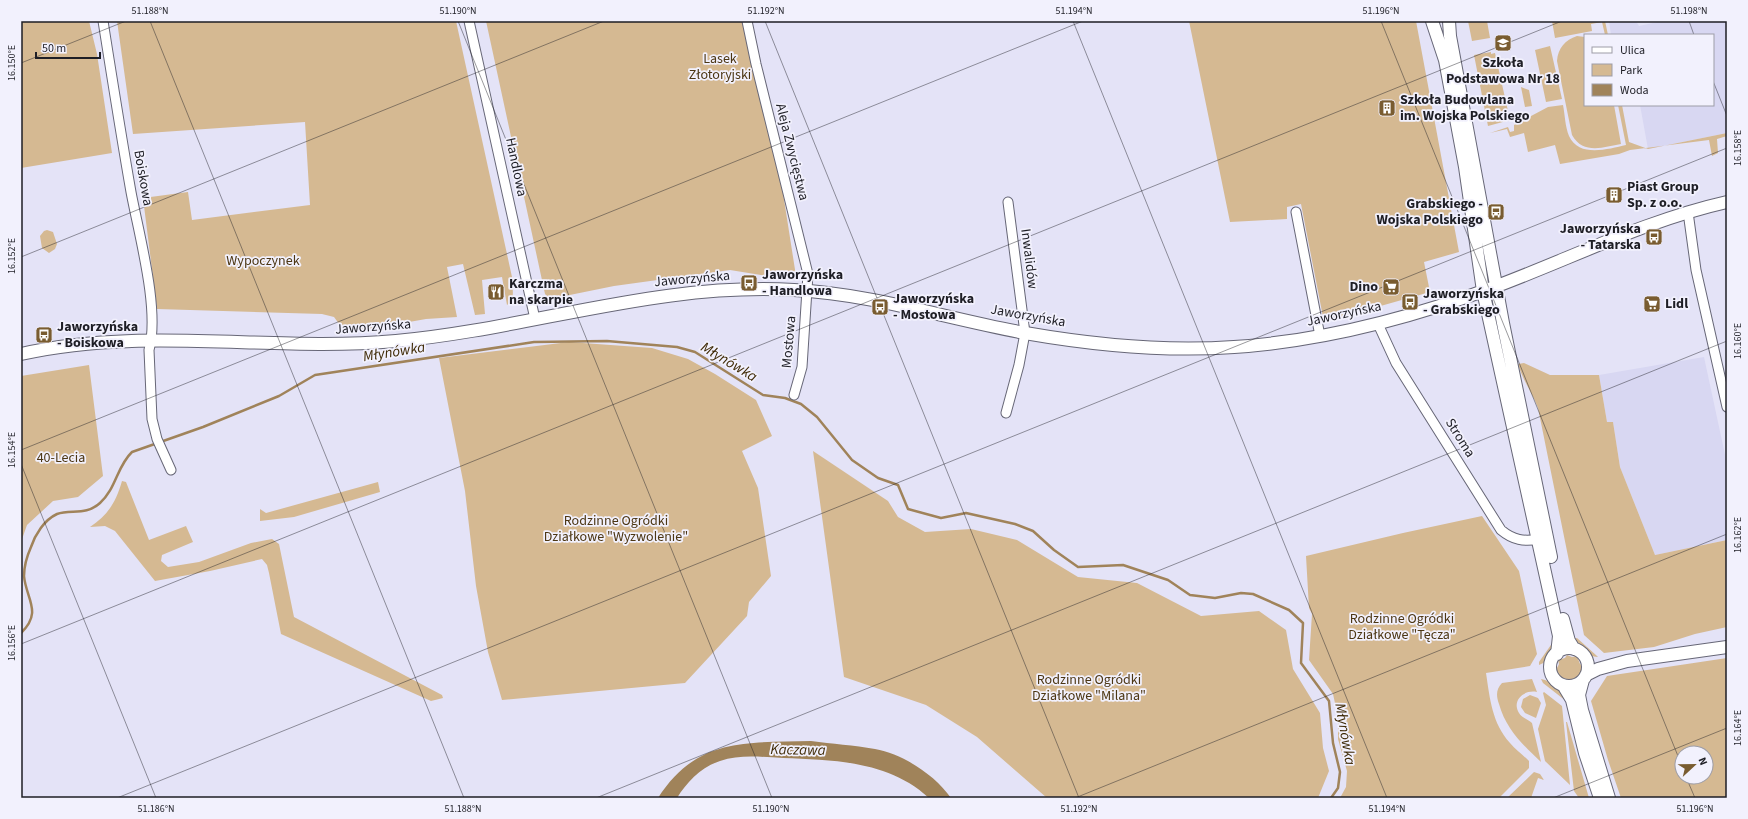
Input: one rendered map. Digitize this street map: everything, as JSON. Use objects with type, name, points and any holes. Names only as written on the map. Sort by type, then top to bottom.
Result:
[{"type":"street","name":"Boiskowa","points":[[103,21],[146,269],[151,310],[152,340],[149,350],[152,420],[159,443],[171,470]]},
{"type":"street","name":"Handlowa","points":[[469,21],[535,319]]},
{"type":"street","name":"Aleja Zwycięstwa","points":[[747,21],[756,64],[808,274],[807,291]]},
{"type":"street","points":[[1432,21],[1447,49],[1569,641],[1574,649],[1584,657],[1596,660],[1627,661]]},
{"type":"street","points":[[1450,21],[1447,49],[1483,291],[1559,636],[1557,654]]},
{"type":"street","name":"Inwalidów","points":[[1006,413],[1019,365],[1025,333],[1008,202]]},
{"type":"street","name":"Jaworzyńska","points":[[21,354],[62,346],[152,340],[230,341],[327,345],[360,344],[440,336],[612,304],[715,291],[764,289],[807,291],[881,300],[1025,333],[1102,344],[1160,348],[1235,347],[1320,336],[1378,324],[1483,291],[1650,224],[1727,202]]},
{"type":"street","points":[[1296,212],[1320,336]]},
{"type":"street","points":[[1688,212],[1696,270],[1727,407]]},
{"type":"street","name":"Mostowa","points":[[794,395],[802,367],[807,291]]},
{"type":"street","name":"Stroma","points":[[1378,324],[1396,363],[1501,530],[1514,539],[1526,541],[1538,539]]},
{"type":"street","points":[[1574,649],[1565,649],[1557,654],[1552,661],[1551,670],[1555,680],[1563,685],[1574,686],[1598,669],[1627,661],[1727,647]]},
{"type":"street","points":[[1584,657],[1588,665],[1579,695],[1582,710],[1610,798]]},
{"type":"street","points":[[1563,685],[1572,700],[1585,753],[1600,798]]},
{"type":"shaded area","points":[[1609,21],[1636,21],[1639,26],[1662,21],[1727,21],[1727,133],[1648,149],[1640,106],[1714,106],[1714,34],[1611,34]]},
{"type":"shaded area","points":[[1704,357],[1727,464],[1727,540],[1655,555],[1620,467],[1613,422],[1607,422],[1599,375]]},
{"type":"green space","points":[[21,21],[89,21],[97,54],[112,153],[21,168]]},
{"type":"green space","name":"Wypoczynek","points":[[117,21],[456,21],[512,277],[513,295],[510,302],[507,305],[502,277],[482,280],[485,314],[475,315],[463,264],[447,267],[457,317],[426,319],[364,330],[342,328],[334,317],[322,314],[157,309],[143,198],[188,192],[192,220],[310,205],[305,122],[133,134]]},
{"type":"green space","name":"Lasek Złotoryjski","points":[[486,21],[742,21],[783,193],[796,276],[767,276],[730,270],[614,286],[550,299],[545,294]]},
{"type":"green space","points":[[1189,21],[1416,21],[1459,252],[1424,262],[1430,292],[1324,322],[1301,204],[1287,207],[1287,219],[1230,222]]},
{"type":"green space","points":[[1468,21],[1487,21],[1490,38],[1472,41]]},
{"type":"green space","points":[[1552,21],[1605,21],[1608,34],[1605,34],[1602,22],[1591,24],[1592,31],[1555,38]]},
{"type":"green space","points":[[1577,36],[1584,37],[1584,106],[1614,106],[1621,144],[1601,148],[1588,147],[1582,145],[1572,135],[1557,61],[1561,48],[1569,40]]},
{"type":"green space","points":[[1550,46],[1562,99],[1546,102],[1535,50]]},
{"type":"green space","points":[[1491,52],[1491,54],[1495,53],[1510,120],[1488,126],[1474,55]]},
{"type":"green space","points":[[1521,87],[1529,90],[1532,106],[1525,107]]},
{"type":"green space","points":[[1563,105],[1569,136],[1574,143],[1587,150],[1603,150],[1626,145],[1618,106],[1622,106],[1629,142],[1645,148],[1560,164],[1555,145],[1528,152],[1524,133],[1510,137],[1507,129],[1490,133],[1508,127],[1510,132],[1514,131],[1514,125],[1548,107]]},
{"type":"green space","points":[[1727,133],[1727,136],[1717,139],[1718,153],[1712,156],[1709,140],[1665,146]]},
{"type":"green space","points":[[1665,146],[1648,149],[1645,148]]},
{"type":"green space","points":[[47,230],[53,232],[57,244],[55,249],[49,253],[42,248],[40,236]]},
{"type":"green space","name":"Rodzinne Ogródki Działkowe \"Wyzwolenie\"","points":[[569,342],[652,348],[688,359],[756,400],[772,436],[742,451],[758,488],[771,576],[749,602],[747,616],[685,683],[502,700],[488,652],[476,586],[465,491],[439,358]]},
{"type":"green space","points":[[1524,363],[1550,375],[1599,375],[1607,422],[1613,422],[1620,467],[1655,555],[1727,540],[1727,627],[1695,634],[1654,647],[1604,653],[1584,635],[1538,408],[1522,376],[1518,364]]},
{"type":"green space","name":"40-Lecia","points":[[89,365],[103,476],[78,497],[53,501],[27,525],[21,542],[21,376]]},
{"type":"green space","name":"Rodzinne Ogródki Działkowe \"Milana\"","points":[[813,451],[888,501],[898,517],[925,532],[971,529],[1017,540],[1078,577],[1137,583],[1201,616],[1259,611],[1286,630],[1293,669],[1320,713],[1323,748],[1329,771],[1318,798],[1047,798],[977,737],[926,705],[844,677]]},
{"type":"green space","points":[[122,481],[126,482],[149,540],[186,526],[193,542],[162,555],[161,561],[168,567],[199,562],[251,543],[272,539],[279,544],[294,617],[442,695],[443,698],[431,701],[281,634],[267,565],[262,559],[210,571],[155,581],[115,531],[105,526],[90,527],[102,518],[114,502]]},
{"type":"green space","points":[[378,482],[380,492],[294,517],[260,521],[260,509],[266,513]]},
{"type":"green space","name":"Rodzinne Ogródki Działkowe \"Tęcza\"","points":[[1482,516],[1519,571],[1537,654],[1530,666],[1486,673],[1493,710],[1499,727],[1510,743],[1529,761],[1529,768],[1499,798],[1340,798],[1346,787],[1347,771],[1338,739],[1338,717],[1333,694],[1309,660],[1312,614],[1309,608],[1306,556]]},
{"type":"green space","points":[[1577,638],[1598,657],[1590,655],[1580,648],[1572,639]]},
{"type":"green space","points":[[1553,642],[1550,656],[1546,661],[1539,665],[1539,662]]},
{"type":"green space","points":[[1567,655],[1572,657],[1577,656],[1580,664],[1583,666],[1579,678],[1576,677],[1570,682],[1567,679],[1561,678],[1556,670],[1559,664],[1558,660],[1565,658]]},
{"type":"green space","points":[[1727,658],[1727,798],[1621,798],[1591,701],[1607,676]]},
{"type":"green space","points":[[1532,679],[1537,692],[1528,692],[1520,696],[1517,708],[1520,715],[1532,723],[1541,762],[1510,729],[1502,713],[1497,695],[1502,683]]},
{"type":"green space","points":[[1541,679],[1556,687],[1566,701],[1543,683]]},
{"type":"green space","points":[[1544,692],[1562,706],[1570,785],[1545,761],[1538,729],[1546,705]]},
{"type":"green space","points":[[1530,695],[1538,698],[1541,703],[1536,718],[1525,713],[1521,707],[1523,699]]},
{"type":"green space","points":[[1566,722],[1589,798],[1579,798],[1574,791]]},
{"type":"green space","points":[[1534,772],[1540,774],[1544,780],[1538,778],[1531,798],[1507,798]]},
{"type":"water","name":"Kaczawa","points":[[811,741],[875,749],[896,756],[918,767],[936,781],[951,798],[929,798],[896,776],[860,765],[822,760],[751,756],[735,757],[713,764],[695,776],[685,786],[677,798],[658,798],[673,778],[689,764],[706,754],[725,747],[744,744]]},
{"type":"waterway","name":"Młynówka","points":[[21,633],[28,625],[32,612],[32,605],[25,584],[25,565],[28,554],[38,533],[44,524],[57,514],[89,510],[100,503],[110,491],[123,464],[132,452],[203,427],[279,396],[315,375],[534,342],[607,341],[677,347],[695,352],[763,395],[785,398],[801,404],[817,417],[852,460],[878,478],[898,485],[908,509],[941,518],[966,513],[1015,524],[1033,531],[1054,550],[1078,567],[1123,565],[1168,580],[1190,595],[1215,598],[1241,593],[1253,594],[1289,610],[1303,623],[1301,663],[1329,701],[1333,743],[1340,772],[1338,788],[1331,798]]},
{"type":"place","name":"Szkoła Podstawowa Nr 18","points":[[1503,43]]},
{"type":"place","name":"Szkoła Budowlana im. Wojska Polskiego","points":[[1387,108]]},
{"type":"place","name":"Piast Group Sp. z o.o.","points":[[1614,195]]},
{"type":"place","name":"Grabskiego - Wojska Polskiego","points":[[1496,212]]},
{"type":"place","name":"Jaworzyńska - Tatarska","points":[[1654,237]]},
{"type":"place","name":"Jaworzyńska - Handlowa","points":[[749,283]]},
{"type":"place","name":"Dino","points":[[1391,287]]},
{"type":"place","name":"Karczma na skarpie","points":[[496,292]]},
{"type":"place","name":"Jaworzyńska - Grabskiego","points":[[1410,302]]},
{"type":"place","name":"Lidl","points":[[1652,304]]},
{"type":"place","name":"Jaworzyńska - Mostowa","points":[[880,307]]},
{"type":"place","name":"Jaworzyńska - Boiskowa","points":[[44,335]]}]
